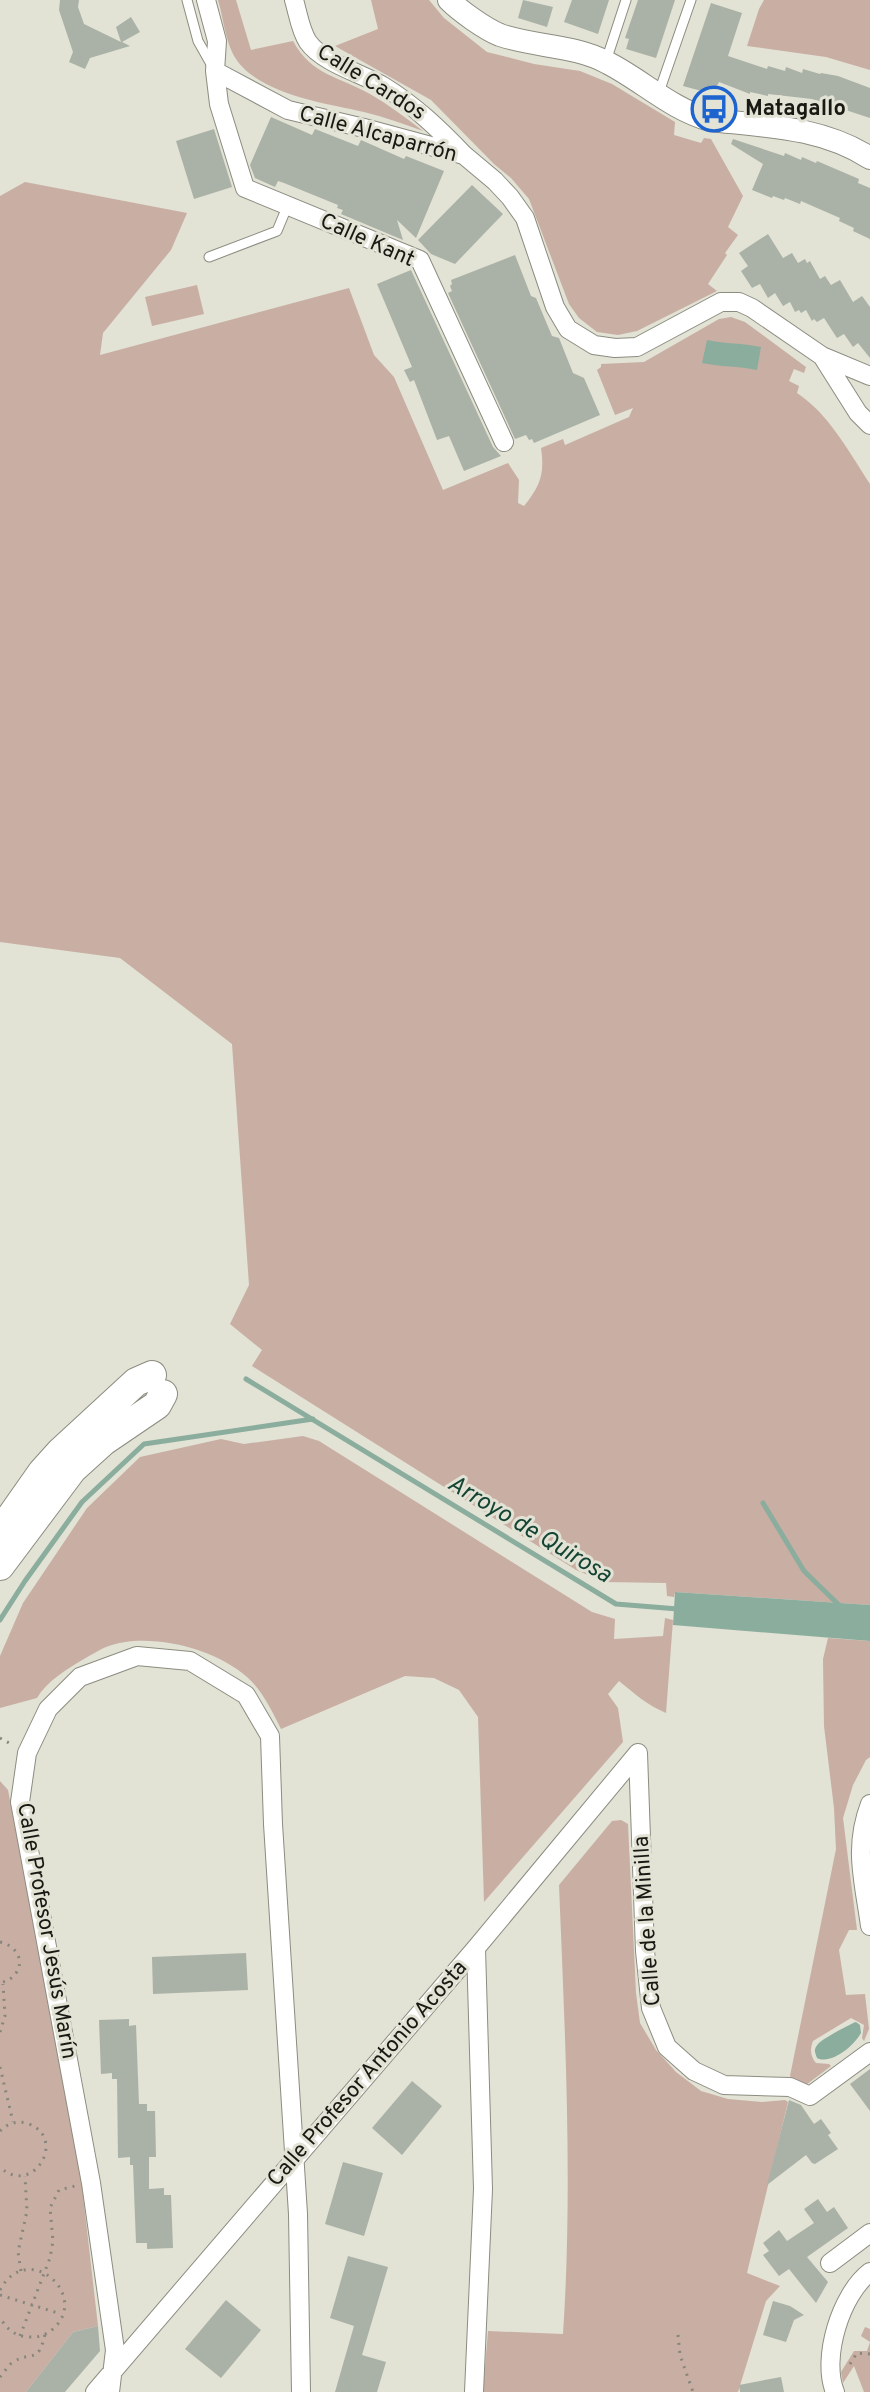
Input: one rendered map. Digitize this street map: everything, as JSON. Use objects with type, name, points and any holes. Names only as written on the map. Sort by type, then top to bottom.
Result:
[{"type":"main road","points":[[0,1532],[60,1452],[136,1382],[158,1384],[157,1405],[104,1441],[72,1470],[0,1566]]},
{"type":"street","points":[[206,0],[217,41],[215,71]]},
{"type":"street","name":"Calle Cardos","points":[[294,0],[309,43],[333,62],[384,87],[433,122],[464,155]]},
{"type":"street","points":[[449,0],[498,34],[606,61],[699,117],[791,128],[849,145],[870,158]]},
{"type":"street","name":"Calle Alcaparrón","points":[[215,71],[288,110],[464,155],[495,181],[525,218],[555,307],[568,329],[594,345],[637,347],[721,302],[739,302],[822,356],[870,376]]},
{"type":"street","name":"Calle Kant","points":[[215,71],[219,104],[245,188],[420,260],[504,442]]},
{"type":"street","points":[[822,356],[858,413],[870,425]]},
{"type":"street","name":"Calle Profesor Jesús Marín","points":[[110,2392],[115,2350],[91,2183],[20,1802],[27,1753],[48,1709],[80,1677],[137,1656],[190,1661],[246,1695],[270,1736],[298,2214],[301,2392]]},
{"type":"street","name":"Calle Profesor Antonio Acosta","points":[[95,2392],[476,1948],[638,1753]]},
{"type":"street","name":"Calle de la Minilla","points":[[638,1753],[648,1980],[651,2008],[667,2047],[694,2071],[724,2085],[790,2087],[810,2096],[870,2052]]},
{"type":"street","points":[[870,1804],[860,1836],[870,1926]]},
{"type":"street","points":[[474,2392],[483,2189],[476,1948]]},
{"type":"street","points":[[830,2263],[870,2233]]},
{"type":"street","points":[[835,2392],[831,2350],[846,2302],[860,2280],[870,2272]]},
{"type":"lane","points":[[187,0],[198,41],[215,71]]},
{"type":"lane","points":[[606,61],[626,0]]},
{"type":"lane","points":[[658,95],[691,0]]},
{"type":"lane","points":[[209,257],[277,231],[287,207]]},
{"type":"path","points":[[0,1942],[12,1946],[20,1963],[12,1980],[2,1983],[5,2016],[0,2032]]},
{"type":"path","points":[[0,2067],[13,2122]]},
{"type":"path","points":[[0,2131],[13,2122],[24,2122],[41,2133],[45,2143],[42,2163],[35,2171],[15,2175],[0,2167]]},
{"type":"path","points":[[21,2271],[18,2252],[27,2211],[25,2175]]},
{"type":"path","points":[[20,2336],[52,2250],[50,2208],[59,2190],[91,2183]]},
{"type":"path","points":[[0,2317],[11,2331],[20,2336],[37,2337],[56,2326],[63,2315],[65,2302],[62,2289],[54,2278],[36,2270],[21,2271],[6,2280],[0,2293],[63,2315]]},
{"type":"path","points":[[0,2377],[12,2362],[35,2356],[42,2349],[45,2334]]},
{"type":"path","points":[[678,2335],[680,2355],[693,2392]]},
{"type":"shaded area","points":[[218,0],[236,0],[251,50],[293,41],[317,68],[370,94],[423,131],[371,114],[292,95],[257,79],[243,68],[233,54]]},
{"type":"shaded area","points":[[371,0],[429,0],[444,18],[487,52],[580,71],[612,84],[675,122],[674,135],[701,143],[704,138],[711,139],[743,196],[728,227],[738,235],[708,284],[717,291],[637,331],[618,335],[597,332],[579,318],[569,304],[529,199],[511,178],[431,100],[335,46],[378,29]]},
{"type":"shaded area","points":[[764,0],[870,0],[870,70],[826,57],[747,46]]},
{"type":"shaded area","points":[[25,182],[187,213],[171,250],[103,333],[100,355],[349,288],[374,355],[394,377],[443,490],[508,463],[519,480],[518,503],[524,506],[540,479],[541,448],[563,439],[565,445],[629,417],[633,408],[615,415],[597,370],[601,364],[644,362],[719,319],[731,317],[745,322],[806,367],[804,373],[794,369],[789,381],[799,386],[797,393],[829,423],[870,484],[870,1605],[675,1592],[674,1597],[667,1596],[666,1583],[605,1582],[576,1570],[252,1366],[262,1350],[230,1324],[249,1285],[232,1044],[120,958],[0,942],[0,196]]},
{"type":"shaded area","points":[[197,285],[204,314],[152,326],[145,297]]},
{"type":"shaded area","points":[[707,340],[761,347],[757,370],[702,363]]},
{"type":"shaded area","points":[[303,1436],[319,1441],[592,1612],[615,1619],[614,1639],[663,1636],[665,1618],[673,1620],[666,1713],[647,1703],[619,1681],[608,1694],[618,1708],[623,1742],[484,1902],[478,1717],[459,1690],[434,1678],[405,1676],[281,1729],[257,1688],[233,1667],[180,1645],[141,1641],[103,1648],[58,1676],[37,1698],[0,1708],[0,1656],[23,1603],[87,1508],[140,1457],[221,1439],[244,1444]]},
{"type":"shaded area","points":[[675,1592],[870,1605],[870,1641],[673,1625]]},
{"type":"shaded area","points":[[828,1638],[870,1641],[870,1757],[853,1785],[843,1818],[857,1930],[849,1930],[839,1950],[846,1995],[865,1994],[869,2029],[864,2041],[864,2025],[851,2018],[813,2041],[811,2052],[816,2063],[831,2066],[802,2088],[790,2076],[836,1849],[824,1726],[823,1659]]},
{"type":"shaded area","points":[[0,1781],[8,1790],[80,2169],[98,2326],[73,2332],[26,2392],[0,2392]]},
{"type":"shaded area","points":[[621,1820],[628,1824],[640,2023],[656,2050],[676,2072],[701,2091],[728,2099],[788,2102],[747,2273],[780,2286],[766,2301],[738,2392],[483,2392],[488,2331],[563,2334],[568,2166],[559,1885],[612,1821]]},
{"type":"shaded area","points":[[856,2022],[860,2025],[861,2033],[848,2048],[829,2059],[817,2058],[815,2049],[818,2044]]},
{"type":"shaded area","points":[[865,2327],[870,2329],[870,2342],[861,2336]]},
{"type":"shaded area","points":[[870,2342],[870,2392],[864,2392],[854,2366],[843,2383],[841,2372],[854,2351],[867,2351]]},
{"type":"building","points":[[60,0],[79,0],[78,7],[84,24],[121,42],[116,27],[131,17],[140,32],[122,42],[130,46],[90,58],[85,69],[69,62],[73,52],[59,10]]},
{"type":"building","points":[[523,0],[553,7],[547,27],[518,18]]},
{"type":"building","points":[[572,0],[609,0],[598,34],[564,22]]},
{"type":"building","points":[[638,0],[675,0],[656,58],[626,49],[629,39],[625,38]]},
{"type":"building","points":[[711,3],[742,13],[728,56],[767,69],[768,66],[785,71],[786,67],[802,73],[803,69],[838,76],[870,88],[870,118],[812,99],[750,94],[719,82],[713,94],[683,86]]},
{"type":"building","points":[[271,117],[312,135],[315,129],[358,146],[361,140],[404,159],[406,156],[444,171],[416,238],[397,220],[403,240],[341,214],[343,210],[337,208],[338,205],[278,181],[275,187],[255,178],[250,165]]},
{"type":"building","points":[[214,129],[232,187],[194,199],[176,141]]},
{"type":"building","points":[[733,139],[784,156],[785,153],[801,160],[802,157],[817,161],[859,179],[858,183],[870,188],[870,239],[853,231],[854,228],[839,221],[840,218],[801,201],[800,204],[785,198],[772,198],[752,190],[763,164],[731,144]]},
{"type":"building","points":[[472,185],[503,214],[455,264],[431,254],[418,240]]},
{"type":"building","points":[[768,234],[783,258],[792,253],[798,263],[805,259],[807,263],[810,261],[820,279],[825,276],[831,285],[840,280],[853,302],[862,296],[870,307],[870,358],[858,343],[853,347],[844,334],[837,338],[824,318],[812,321],[806,310],[795,312],[790,302],[783,306],[775,293],[768,298],[760,284],[752,288],[741,271],[748,266],[739,253]]},
{"type":"building","points":[[515,255],[531,296],[536,298],[552,336],[559,338],[573,373],[584,378],[600,415],[534,443],[526,435],[515,439],[448,293],[452,291],[451,280]]},
{"type":"building","points":[[411,270],[493,447],[501,456],[464,471],[449,436],[437,440],[414,380],[410,382],[404,370],[412,367],[377,284]]},
{"type":"building","points":[[246,1953],[248,1990],[153,1994],[152,1957]]},
{"type":"building","points":[[129,2019],[129,2026],[136,2025],[139,2104],[147,2104],[147,2111],[155,2111],[156,2157],[149,2157],[149,2189],[164,2188],[164,2195],[171,2195],[173,2248],[147,2249],[147,2243],[136,2243],[133,2165],[130,2165],[130,2157],[118,2158],[117,2079],[112,2079],[112,2073],[101,2074],[99,2020]]},
{"type":"building","points":[[870,2069],[870,2111],[850,2084]]},
{"type":"building","points":[[412,2081],[442,2106],[402,2155],[372,2128]]},
{"type":"building","points":[[789,2100],[801,2105],[814,2124],[821,2119],[838,2149],[815,2164],[806,2155],[767,2185]]},
{"type":"building","points":[[343,2162],[383,2173],[364,2236],[325,2224]]},
{"type":"building","points":[[818,2199],[827,2212],[834,2207],[848,2228],[807,2257],[828,2282],[816,2303],[789,2269],[779,2276],[763,2255],[769,2251],[763,2243],[779,2230],[787,2241],[814,2223],[804,2209]]},
{"type":"building","points":[[348,2256],[388,2267],[362,2355],[386,2362],[377,2392],[335,2392],[354,2326],[330,2318]]},
{"type":"building","points":[[226,2300],[261,2330],[221,2378],[185,2349]]},
{"type":"building","points":[[773,2301],[790,2306],[804,2315],[794,2320],[786,2342],[763,2335]]},
{"type":"building","points":[[98,2326],[100,2351],[65,2392],[26,2392],[73,2332]]},
{"type":"building","points":[[781,2377],[784,2392],[740,2392],[739,2385]]},
{"type":"waterway","name":"Arroyo de Quirosa","points":[[246,1379],[616,1604],[678,1609]]},
{"type":"waterway","points":[[0,1620],[82,1502],[144,1444],[313,1419]]},
{"type":"waterway","points":[[763,1503],[804,1571],[841,1607]]},
{"type":"place","name":"Matagallo","points":[[714,109]]}]
